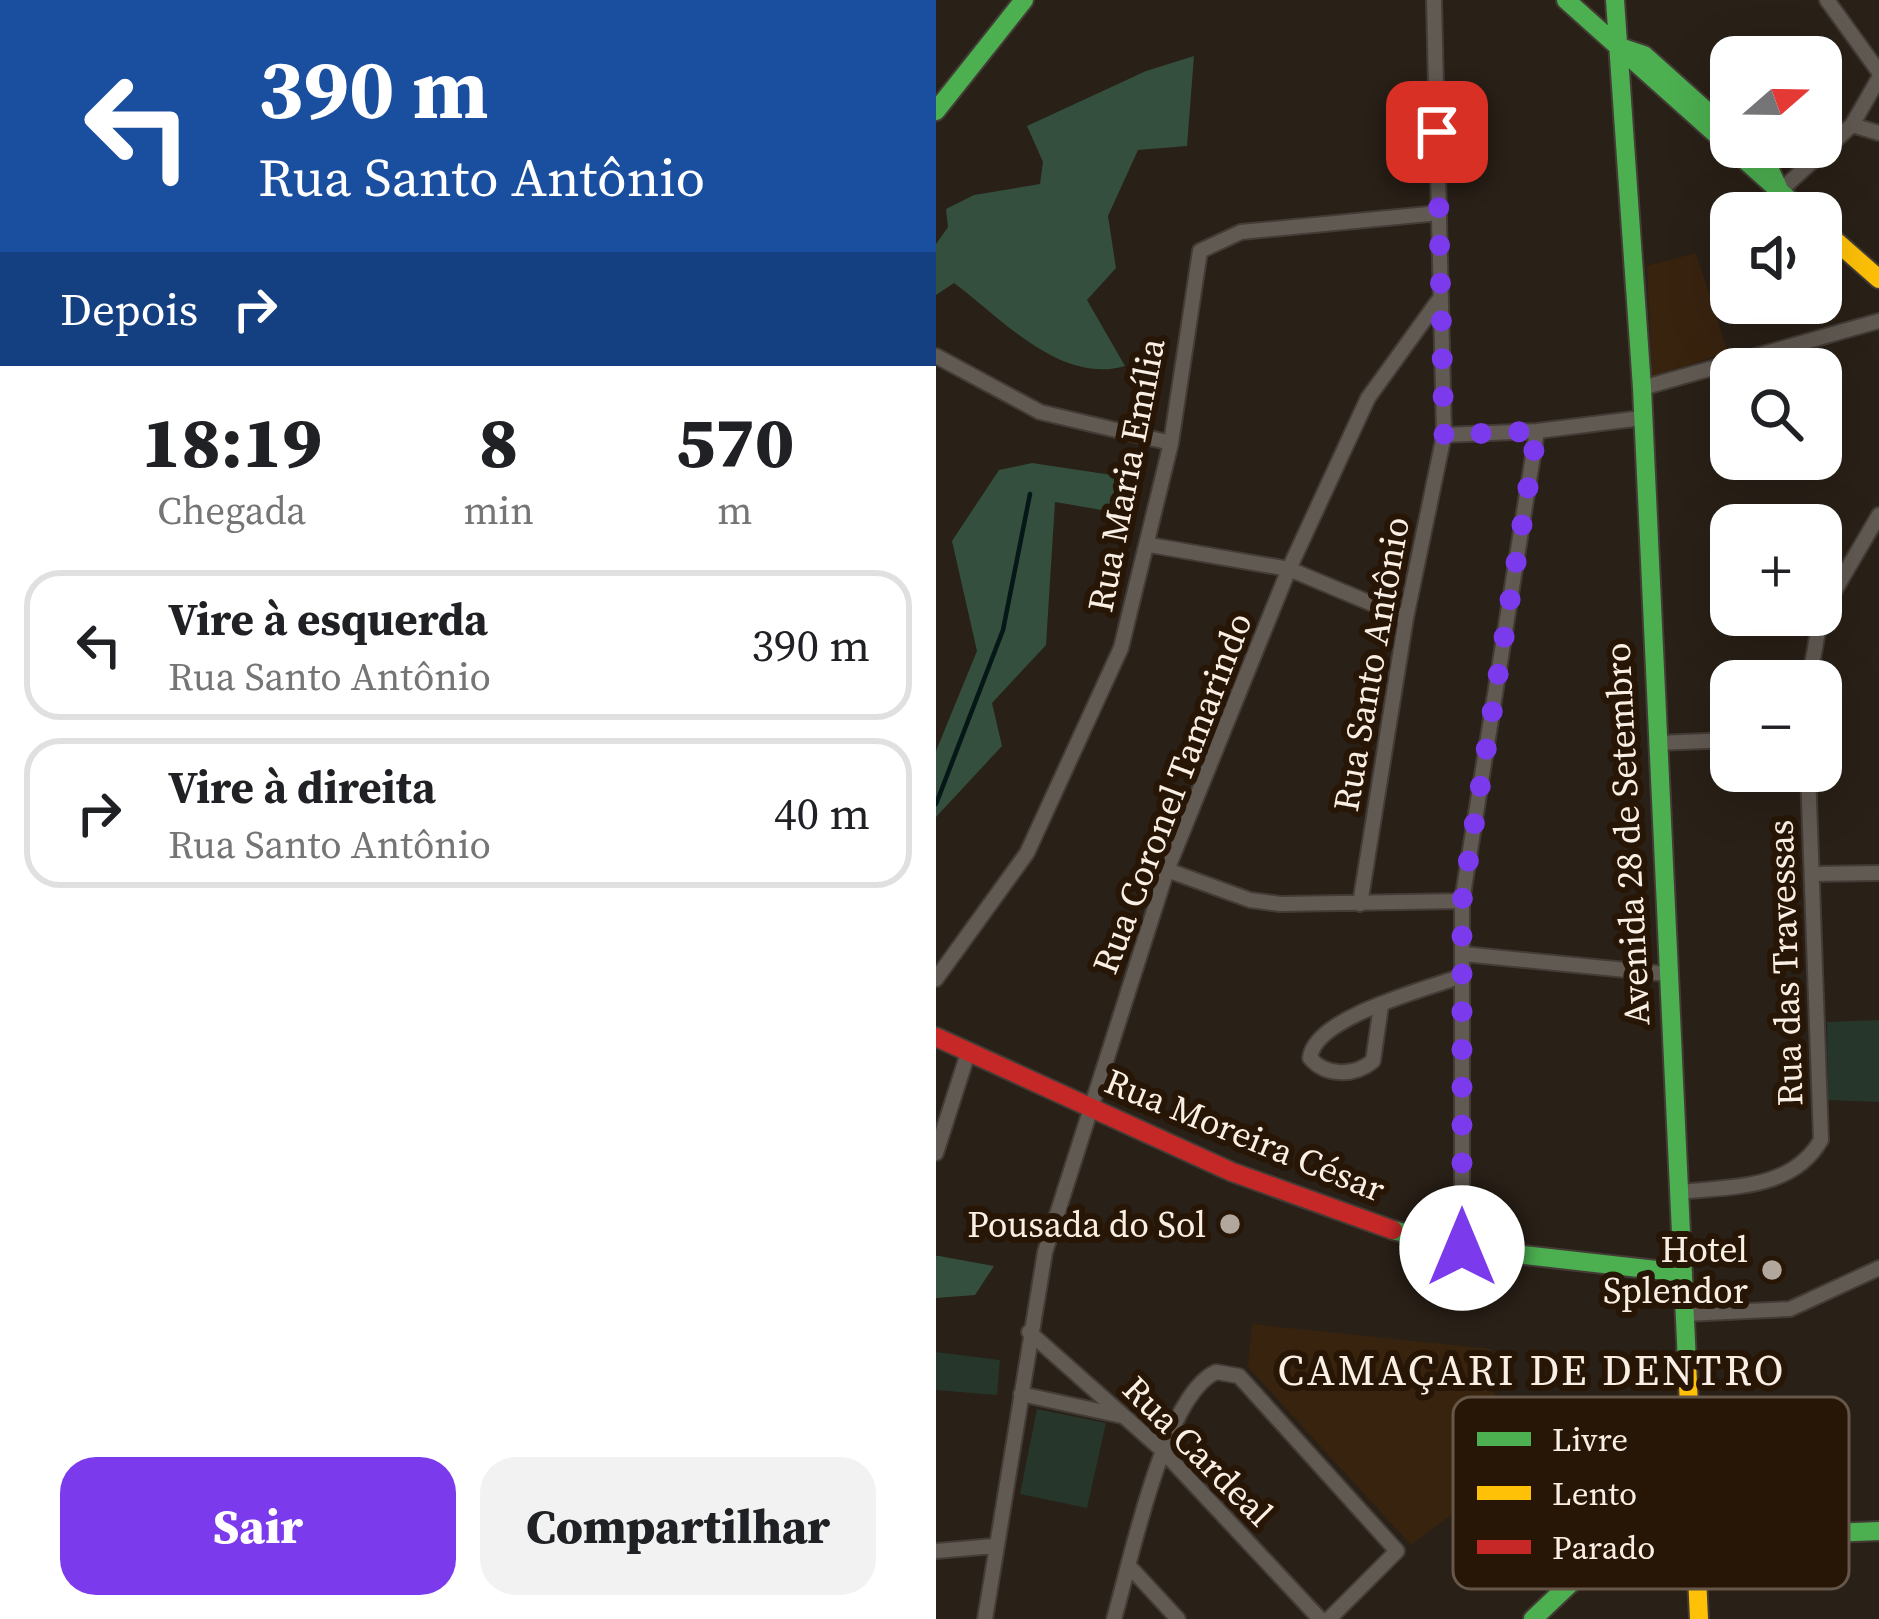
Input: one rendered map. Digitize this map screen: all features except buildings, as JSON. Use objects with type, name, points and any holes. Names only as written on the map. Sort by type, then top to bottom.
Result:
[{"type":"street","points":[[936,111],[1024,0]]},
{"type":"street","name":"Rua Santo Antônio","points":[[1360,904],[1406,618],[1444,435],[1434,0]]},
{"type":"street","points":[[1566,0],[1780,191]]},
{"type":"street","name":"Avenida 28 de Setembro","points":[[1615,0],[1642,388],[1689,1397]]},
{"type":"street","points":[[1780,191],[1852,125],[1879,76],[1827,0]]},
{"type":"street","points":[[1618,47],[1644,55],[1710,114]]},
{"type":"street","points":[[1852,125],[1879,133]]},
{"type":"street","points":[[1769,168],[1780,191]]},
{"type":"street","name":"Rua Maria Emília","points":[[936,979],[1027,854],[1121,648],[1172,443],[1195,261],[1205,245],[1241,232],[1439,213]]},
{"type":"street","points":[[1842,246],[1879,279]]},
{"type":"street","name":"Rua Coronel Tamarindo","points":[[985,1619],[1029,1332],[1046,1252],[1167,870],[1289,569],[1380,376],[1438,301]]},
{"type":"street","points":[[1642,388],[1879,321]]},
{"type":"street","points":[[936,356],[1040,412],[1172,443]]},
{"type":"street","points":[[1444,435],[1537,431],[1642,418]]},
{"type":"street","points":[[1462,1248],[1462,901],[1537,431]]},
{"type":"street","points":[[1842,580],[1876,525]]},
{"type":"street","points":[[1150,545],[1289,569],[1406,618]]},
{"type":"street","points":[[1658,742],[1710,741]]},
{"type":"street","name":"Rua das Travessas","points":[[1681,1192],[1782,1177],[1811,1156],[1820,1140],[1809,792]]},
{"type":"street","points":[[1167,870],[1250,899],[1360,904],[1462,901]]},
{"type":"street","points":[[1811,874],[1879,873]]},
{"type":"street","points":[[1463,953],[1667,974]]},
{"type":"street","points":[[1382,1006],[1373,1060],[1343,1073],[1317,1066],[1310,1058],[1314,1042],[1344,1019],[1462,976]]},
{"type":"street","name":"Rua Moreira César","points":[[936,1037],[1364,1223],[1462,1248],[1683,1273]]},
{"type":"street","points":[[936,1153],[968,1053]]},
{"type":"street","points":[[1859,1276],[1879,1255]]},
{"type":"street","points":[[1686,1313],[1790,1309],[1879,1268]]},
{"type":"street","name":"Rua Cardeal","points":[[1029,1332],[1162,1450],[1324,1619]]},
{"type":"street","points":[[1114,1619],[1162,1450],[1197,1384],[1216,1372],[1239,1376],[1397,1551],[1324,1619]]},
{"type":"street","points":[[1021,1394],[1122,1416]]},
{"type":"street","points":[[1849,1533],[1879,1531]]},
{"type":"street","points":[[936,1551],[994,1546]]},
{"type":"street","points":[[1130,1567],[1178,1619]]},
{"type":"street","points":[[1533,1619],[1565,1589]]},
{"type":"street","name":"Avenida 28 de Setembro","points":[[1697,1589],[1699,1619]]},
{"type":"shaded area","points":[[1696,253],[1710,297],[1710,324],[1719,324],[1726,348],[1710,348],[1710,358],[1652,376],[1647,266]]},
{"type":"shaded area","points":[[1252,1324],[1491,1349],[1496,1397],[1453,1397],[1453,1514],[1411,1545],[1248,1367]]},
{"type":"green space","points":[[1194,56],[1187,146],[1138,150],[1108,216],[1116,268],[1087,300],[1125,366],[1101,369],[1055,358],[954,283],[936,295],[936,244],[948,227],[946,209],[974,195],[1040,184],[1043,162],[1027,126],[1146,71]]},
{"type":"green space","points":[[1032,463],[1125,477],[1119,513],[1055,502],[1046,645],[992,703],[1002,746],[936,817],[936,751],[977,651],[952,541],[999,470]]},
{"type":"green space","points":[[1879,1020],[1879,1102],[1828,1100],[1827,1022]]},
{"type":"green space","points":[[936,1256],[994,1266],[975,1295],[936,1298]]},
{"type":"green space","points":[[936,1352],[1000,1360],[997,1395],[936,1390]]},
{"type":"green space","points":[[1037,1409],[1106,1423],[1087,1508],[1020,1494]]},
{"type":"waterway","points":[[936,804],[1003,630],[1030,494]]},
{"type":"traffic: fast","points":[[936,111],[1024,0]]},
{"type":"traffic: fast","points":[[1566,0],[1781,192]]},
{"type":"traffic: fast","points":[[1615,0],[1642,388],[1687,1363]]},
{"type":"traffic: fast","points":[[1623,48],[1644,55],[1710,114]]},
{"type":"traffic: fast","points":[[1769,168],[1778,187]]},
{"type":"traffic: fast","points":[[1393,1230],[1462,1248],[1683,1273]]},
{"type":"traffic: fast","points":[[1849,1532],[1879,1531]]},
{"type":"traffic: fast","points":[[1533,1619],[1565,1589]]},
{"type":"traffic: slow","points":[[1842,246],[1879,279]]},
{"type":"traffic: slow","points":[[1687,1363],[1689,1397]]},
{"type":"traffic: slow","points":[[1698,1589],[1699,1619]]},
{"type":"traffic: jam","points":[[936,1037],[1232,1172],[1393,1230]]},
{"type":"place","name":"Pousada do Sol","points":[[1230,1224]]},
{"type":"place","name":"Hotel Splendor","points":[[1772,1270]]},
{"type":"district","name":"CAMAÇARI DE DENTRO","points":[[1532,1370]]},
{"type":"route","points":[[1437,132],[1444,435],[1537,431],[1462,901],[1462,1248]]}]
